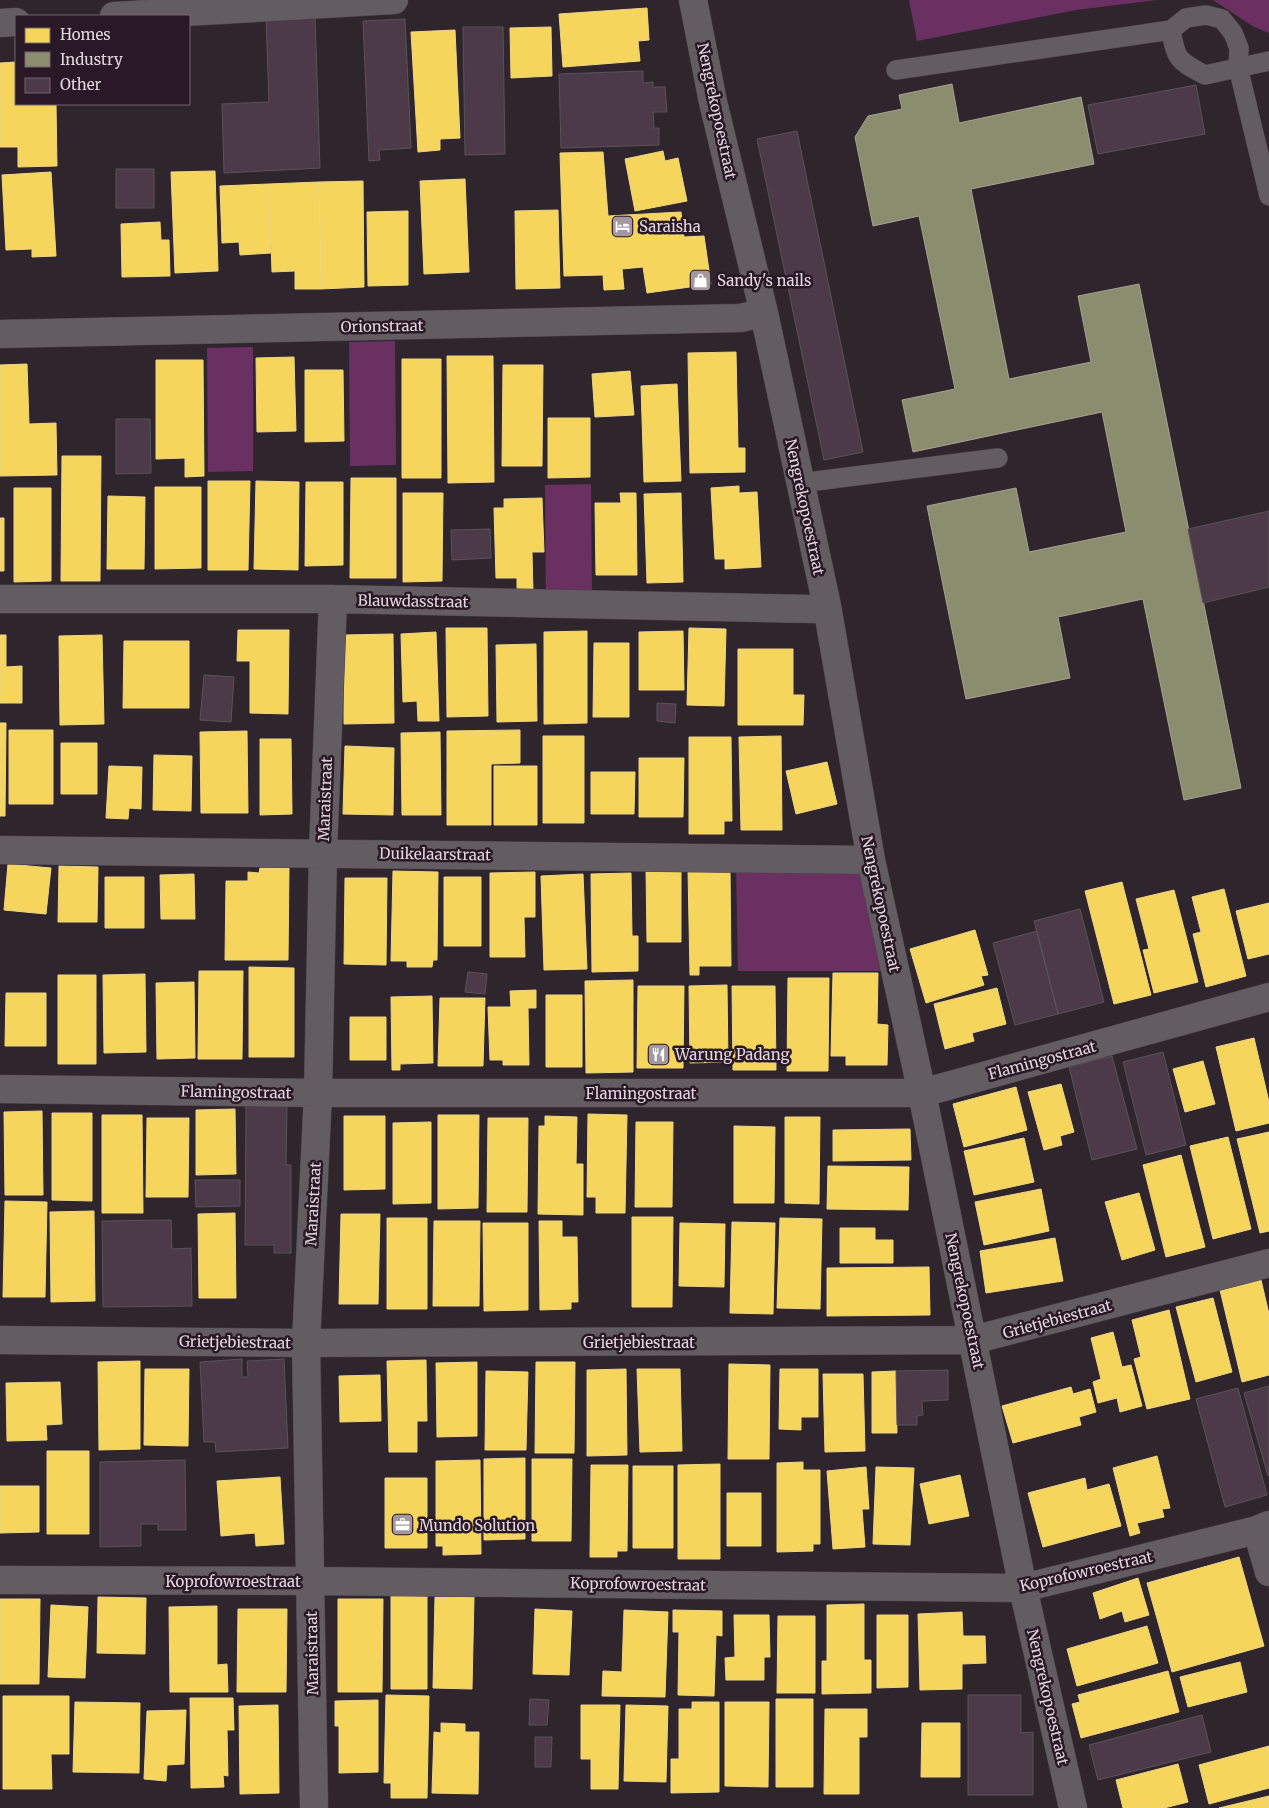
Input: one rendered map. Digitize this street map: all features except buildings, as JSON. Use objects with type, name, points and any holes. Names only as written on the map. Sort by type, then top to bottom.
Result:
[{"type":"street","points":[[132,15],[394,0]]},
{"type":"street","name":"Nengrekopoestraat","points":[[693,0],[713,102],[764,313],[827,606],[871,860],[922,1093],[1023,1588],[1073,1808]]},
{"type":"street","points":[[0,23],[15,22]]},
{"type":"street","name":"Orionstraat","points":[[0,334],[740,318],[764,313]]},
{"type":"street","name":"Blauwdasstraat","points":[[0,599],[334,599],[814,609],[827,606]]},
{"type":"street","name":"Maraistraat","points":[[314,1808],[312,1581],[306,1343],[318,1094],[323,852],[334,599]]},
{"type":"street","name":"Duikelaarstraat","points":[[0,850],[323,852],[871,860]]},
{"type":"street","name":"Flamingostraat","points":[[0,1089],[318,1094],[922,1093],[1269,997]]},
{"type":"street","name":"Grietjebiestraat","points":[[0,1340],[306,1343],[973,1340],[1269,1263]]},
{"type":"street","points":[[1263,1528],[1269,1572]]},
{"type":"street","name":"Koprofowroestraat","points":[[0,1580],[1023,1588],[1263,1528]]},
{"type":"lane","points":[[896,70],[1171,30],[1186,18],[1206,14],[1222,19],[1233,33],[1238,48],[1238,67],[1269,196]]},
{"type":"lane","points":[[1171,30],[1174,52],[1185,64],[1205,75],[1269,61]]},
{"type":"lane","points":[[800,483],[998,458]]},
{"type":"shaded area","points":[[909,0],[1157,0],[1076,10],[917,41]]},
{"type":"shaded area","points":[[1213,0],[1269,0],[1269,33],[1254,27]]},
{"type":"shaded area","points":[[395,341],[396,465],[350,466],[349,342]]},
{"type":"shaded area","points":[[253,347],[253,471],[208,472],[207,348]]},
{"type":"shaded area","points":[[591,484],[592,603],[546,603],[545,485]]},
{"type":"shaded area","points":[[736,867],[863,871],[889,971],[738,971]]},
{"type":"place","name":"Saraisha","points":[[623,226]]},
{"type":"place","name":"Sandy's nails","points":[[701,280]]},
{"type":"place","name":"Warung Padang","points":[[659,1054]]},
{"type":"place","name":"Mundo Solution","points":[[403,1525]]}]
